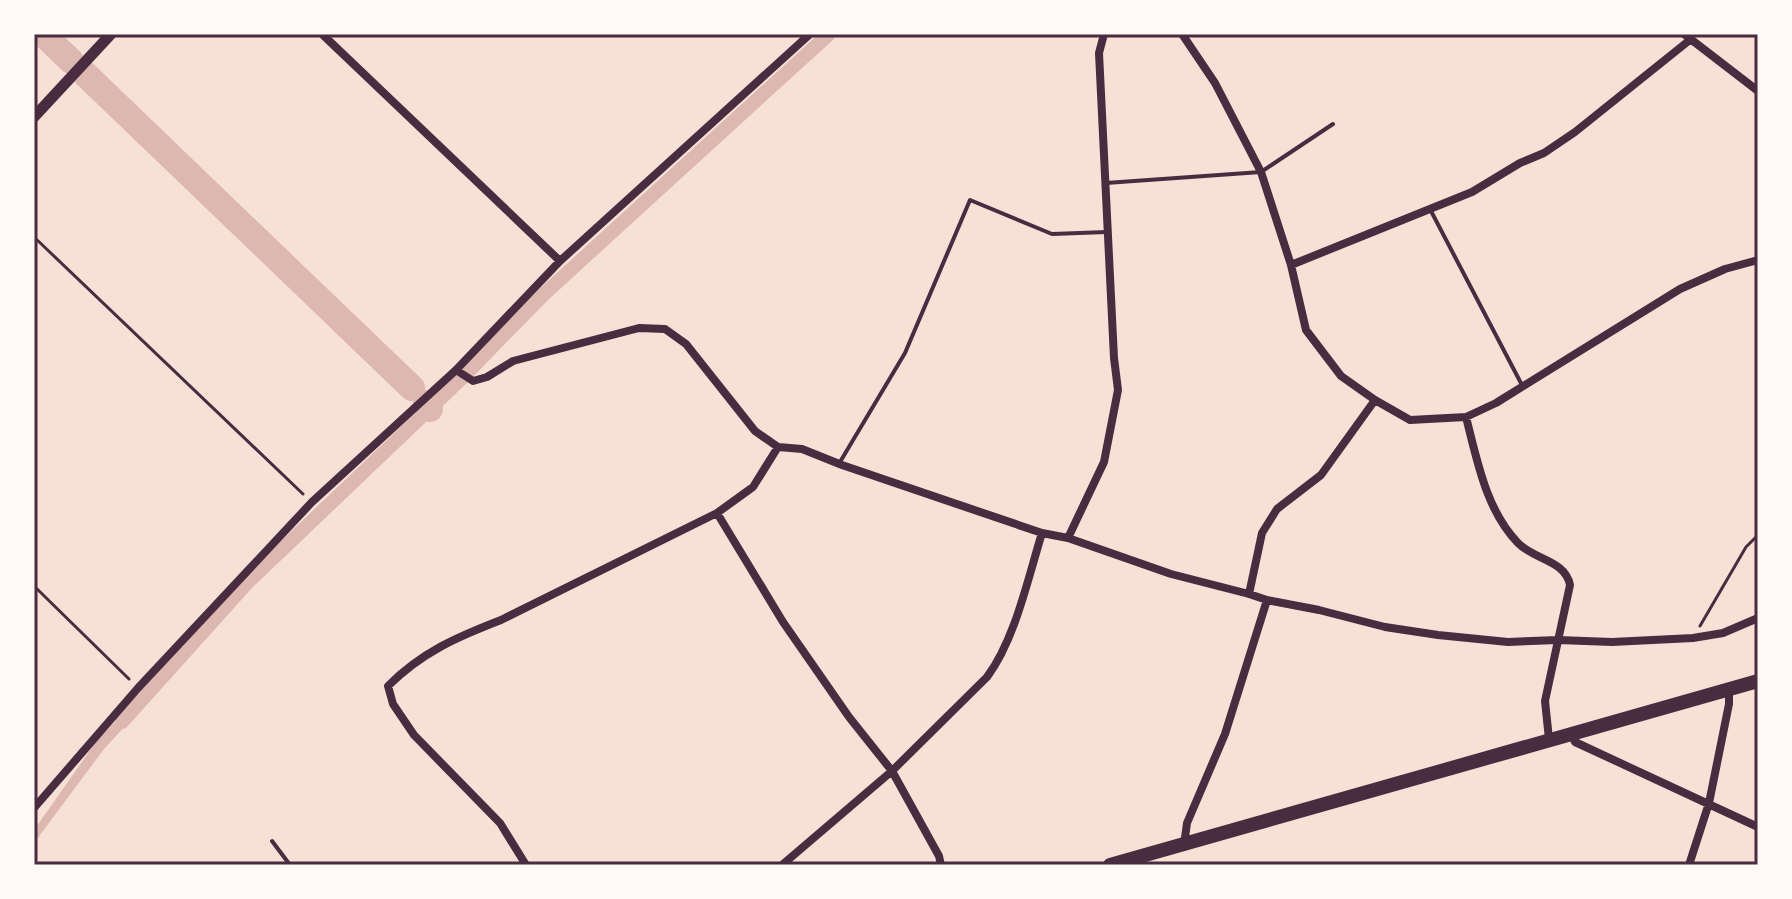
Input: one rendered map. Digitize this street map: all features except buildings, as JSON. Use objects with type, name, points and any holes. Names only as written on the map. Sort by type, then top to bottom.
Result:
[{"type":"highway","points":[[1117,864],[1758,681]]},
{"type":"street","points":[[34,117],[111,34]]},
{"type":"street","points":[[322,34],[560,261]]},
{"type":"street","points":[[34,808],[138,688],[312,502],[463,375],[560,261],[810,34]]},
{"type":"street","points":[[1068,538],[1104,462],[1118,390],[1104,183],[1099,53],[1104,34]]},
{"type":"street","points":[[1182,34],[1215,83],[1261,172],[1291,265],[1306,330],[1341,376],[1410,420],[1466,417],[1523,387],[1680,289],[1725,269],[1758,260]]},
{"type":"street","points":[[1291,265],[1472,192],[1520,163],[1544,153],[1575,132],[1688,36],[1758,91]]},
{"type":"street","points":[[463,375],[487,377],[513,361],[639,328],[665,329],[686,344],[755,431],[778,447],[802,449],[1042,533],[1068,538],[1171,574],[1267,600],[1385,627],[1508,642],[1693,638],[1723,633],[1758,618]]},
{"type":"street","points":[[1249,594],[1262,533],[1277,509],[1321,475],[1375,400]]},
{"type":"street","points":[[1466,417],[1480,473],[1510,533],[1521,547],[1569,576],[1570,585],[1545,701],[1549,739]]},
{"type":"street","points":[[524,865],[500,823],[414,735],[393,704],[388,686],[425,654],[501,620],[717,513],[753,487],[778,447]]},
{"type":"street","points":[[717,513],[783,622],[849,717],[892,771],[941,865]]},
{"type":"street","points":[[782,865],[892,771],[999,662],[1042,533]]},
{"type":"street","points":[[1184,845],[1187,823],[1225,734],[1267,600]]},
{"type":"street","points":[[1689,865],[1709,803],[1729,704],[1729,689]]},
{"type":"street","points":[[1571,734],[1575,742],[1758,827]]},
{"type":"lane","points":[[1104,183],[1261,172],[1333,124]]},
{"type":"lane","points":[[839,464],[905,353],[970,200],[1052,234],[1107,232]]},
{"type":"lane","points":[[1430,209],[1523,387]]},
{"type":"lane","points":[[272,841],[290,865]]},
{"type":"path","points":[[34,237],[312,502]]},
{"type":"path","points":[[1693,638],[1746,547],[1758,535]]},
{"type":"path","points":[[34,586],[138,688]]},
{"type":"shaded area","points":[[131,705],[138,712],[104,749],[34,843],[34,830],[96,742]]},
{"type":"waterway","points":[[43,34],[71,61]]},
{"type":"waterway","points":[[122,722],[247,583],[460,380],[543,295],[829,34]]},
{"type":"waterway","points":[[85,74],[412,388]]},
{"type":"waterway","points":[[426,403],[430,409]]}]
